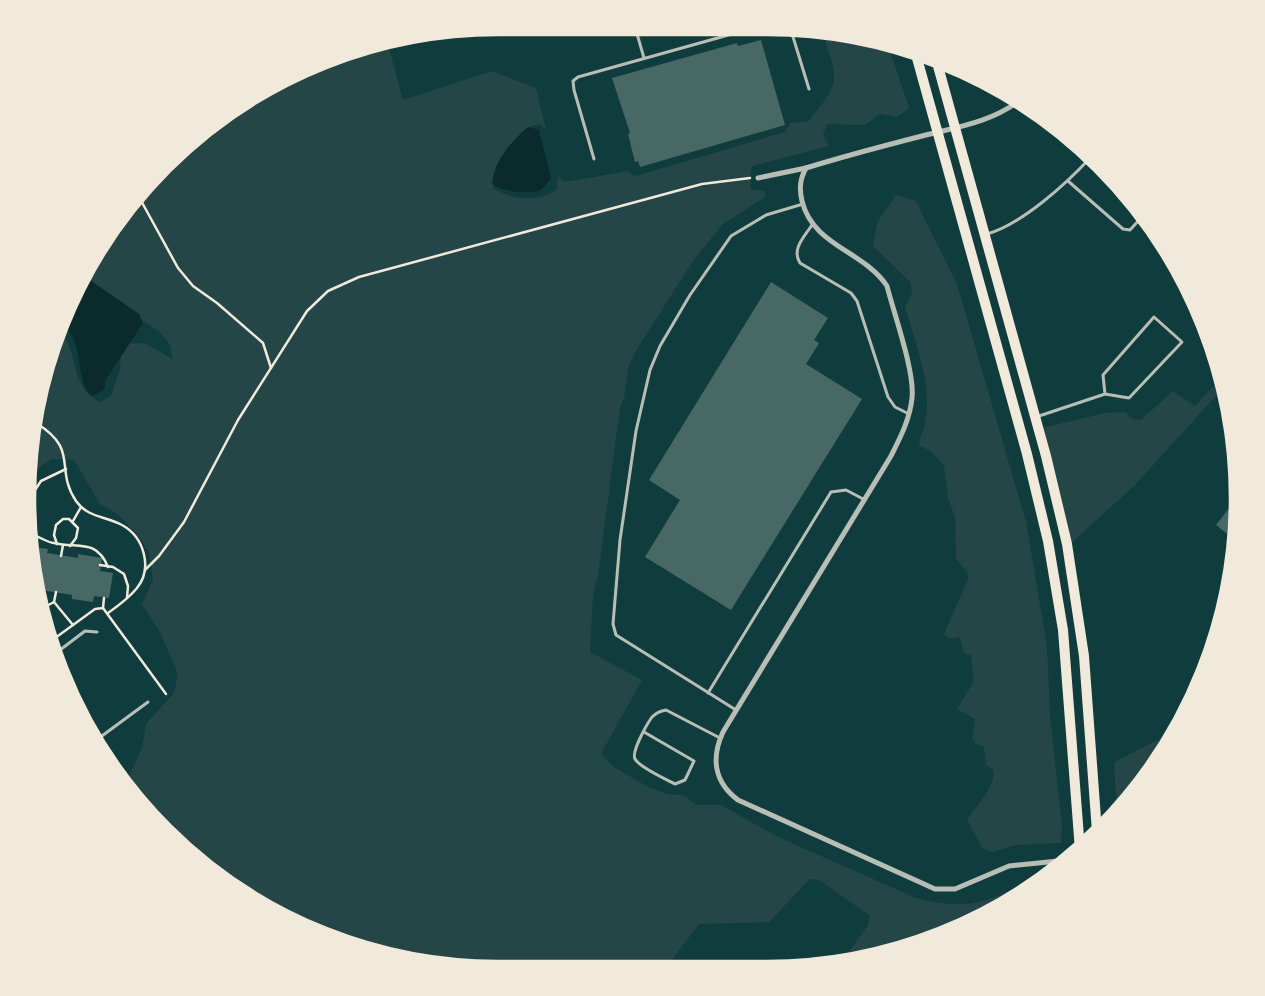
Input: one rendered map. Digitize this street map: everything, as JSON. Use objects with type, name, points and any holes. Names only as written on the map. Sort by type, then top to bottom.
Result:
[{"type":"main road","points":[[918,61],[1032,475],[1053,563],[1065,653],[1079,839]]},
{"type":"main road","points":[[938,68],[1035,417],[1062,522],[1079,611],[1096,823]]},
{"type":"street","points":[[758,178],[806,168],[938,132],[976,124],[997,116],[1012,106]]},
{"type":"street","points":[[806,168],[800,180],[803,204],[812,225],[825,239],[878,274],[887,286],[912,380],[912,398],[909,414],[891,456],[720,738],[716,747],[716,764],[720,780],[726,790],[738,800],[935,889],[955,889],[1009,866],[1053,862]]},
{"type":"lane","points":[[637,35],[644,58]]},
{"type":"lane","points":[[594,159],[574,80],[582,75],[728,35]]},
{"type":"lane","points":[[793,36],[808,89]]},
{"type":"lane","points":[[984,235],[1009,225],[1068,182],[1086,163]]},
{"type":"lane","points":[[1068,182],[1123,228],[1130,230],[1138,221]]},
{"type":"lane","points":[[737,710],[616,635],[613,624],[620,540],[636,431],[650,370],[660,346],[690,295],[731,236],[766,215],[803,204]]},
{"type":"lane","points":[[812,225],[796,249],[796,257],[800,263],[851,293],[857,301],[888,397],[895,407],[909,414]]},
{"type":"lane","points":[[1035,417],[1105,394],[1130,398],[1182,342],[1154,317],[1103,375],[1105,394]]},
{"type":"lane","points":[[708,693],[831,492],[846,490],[864,500]]},
{"type":"lane","points":[[61,649],[85,631],[97,632]]},
{"type":"lane","points":[[101,736],[148,702]]},
{"type":"lane","points":[[644,732],[694,760],[685,780],[675,784],[640,765],[634,758],[634,750],[651,718],[659,711],[666,710],[720,738]]},
{"type":"path","points":[[108,613],[126,599],[141,582],[145,570],[172,541],[238,420],[307,311],[316,301],[341,284],[702,184],[758,178]]},
{"type":"path","points":[[143,202],[178,268],[193,286],[217,303],[263,343],[271,368]]},
{"type":"path","points":[[41,427],[60,442],[65,454],[70,489],[81,507],[90,514],[115,522],[132,532],[142,548],[145,570]]},
{"type":"path","points":[[35,490],[41,481],[66,468]]},
{"type":"path","points":[[73,521],[81,507]]},
{"type":"path","points":[[56,544],[54,536],[56,525],[64,519],[73,521]]},
{"type":"path","points":[[70,546],[78,532],[73,521]]},
{"type":"path","points":[[37,537],[56,544],[84,545],[93,548],[101,555],[108,567]]},
{"type":"path","points":[[61,556],[63,545]]},
{"type":"path","points":[[100,565],[119,569],[124,574],[128,592],[126,599]]},
{"type":"path","points":[[54,602],[56,592]]},
{"type":"path","points":[[102,608],[104,598]]},
{"type":"path","points":[[48,605],[54,602]]},
{"type":"path","points":[[54,602],[73,625]]},
{"type":"path","points":[[57,637],[95,609],[102,608],[108,613],[166,694]]},
{"type":"shaded area","points":[[827,39],[890,52],[909,108],[897,117],[880,114],[865,125],[827,124],[823,135],[829,146],[752,166],[750,177],[751,190],[765,191],[765,197],[723,224],[693,261],[637,349],[628,368],[624,399],[620,407],[598,576],[593,595],[590,652],[642,680],[601,754],[614,767],[648,787],[667,794],[683,795],[696,805],[721,805],[778,837],[916,898],[948,904],[963,904],[986,900],[1011,891],[944,926],[887,945],[848,954],[868,925],[869,915],[819,880],[810,879],[769,922],[699,924],[671,961],[498,961],[438,957],[378,945],[321,926],[266,899],[241,883],[193,846],[150,803],[129,777],[142,748],[146,724],[174,693],[178,674],[160,632],[142,604],[153,580],[149,552],[139,537],[119,515],[100,504],[74,460],[52,459],[36,469],[44,408],[51,378],[65,336],[79,379],[90,396],[100,402],[111,396],[120,369],[122,344],[144,343],[173,359],[170,345],[160,332],[89,281],[113,241],[150,193],[171,171],[193,150],[241,113],[266,97],[321,70],[378,51],[389,48],[403,100],[492,71],[536,88],[546,130],[540,124],[529,127],[517,138],[505,156],[494,183],[494,189],[509,196],[535,198],[557,189],[558,176],[565,182],[628,171],[633,176],[639,175],[785,132],[791,123],[809,121],[826,99],[833,86],[834,69],[826,43]]},
{"type":"shaded area","points":[[528,127],[539,130],[551,179],[540,191],[534,192],[509,191],[497,187],[492,184],[493,175],[500,159],[515,139]]},
{"type":"shaded area","points":[[896,195],[916,201],[957,284],[1026,522],[1047,647],[1050,715],[1062,827],[1061,843],[1016,845],[992,852],[983,849],[967,820],[988,790],[993,777],[993,770],[986,765],[984,747],[975,743],[972,738],[975,719],[957,709],[974,681],[971,655],[964,653],[960,637],[949,639],[944,634],[968,579],[967,572],[956,559],[955,517],[948,498],[944,466],[931,451],[920,446],[919,441],[925,425],[927,391],[920,357],[905,307],[912,294],[911,283],[873,246],[878,221]]},
{"type":"shaded area","points":[[90,280],[139,314],[143,323],[105,381],[105,389],[93,396],[85,387],[78,351],[67,329]]},
{"type":"shaded area","points":[[1215,384],[1218,394],[1134,486],[1069,545],[1042,428],[1105,413],[1125,412],[1133,419],[1141,420],[1173,391],[1195,406]]},
{"type":"shaded area","points":[[1163,737],[1134,780],[1116,801],[1114,762]]},
{"type":"building","points":[[761,40],[785,125],[640,167],[638,161],[635,162],[628,134],[630,133],[612,78],[737,43],[738,46]]},
{"type":"building","points":[[771,282],[828,318],[814,340],[819,343],[806,364],[862,399],[731,610],[645,557],[680,500],[649,480]]},
{"type":"building","points":[[1230,507],[1228,535],[1216,525]]},
{"type":"building","points":[[38,548],[48,549],[47,553],[78,558],[78,554],[102,558],[100,571],[113,573],[109,598],[94,596],[93,602],[72,599],[72,595],[45,591]]}]
